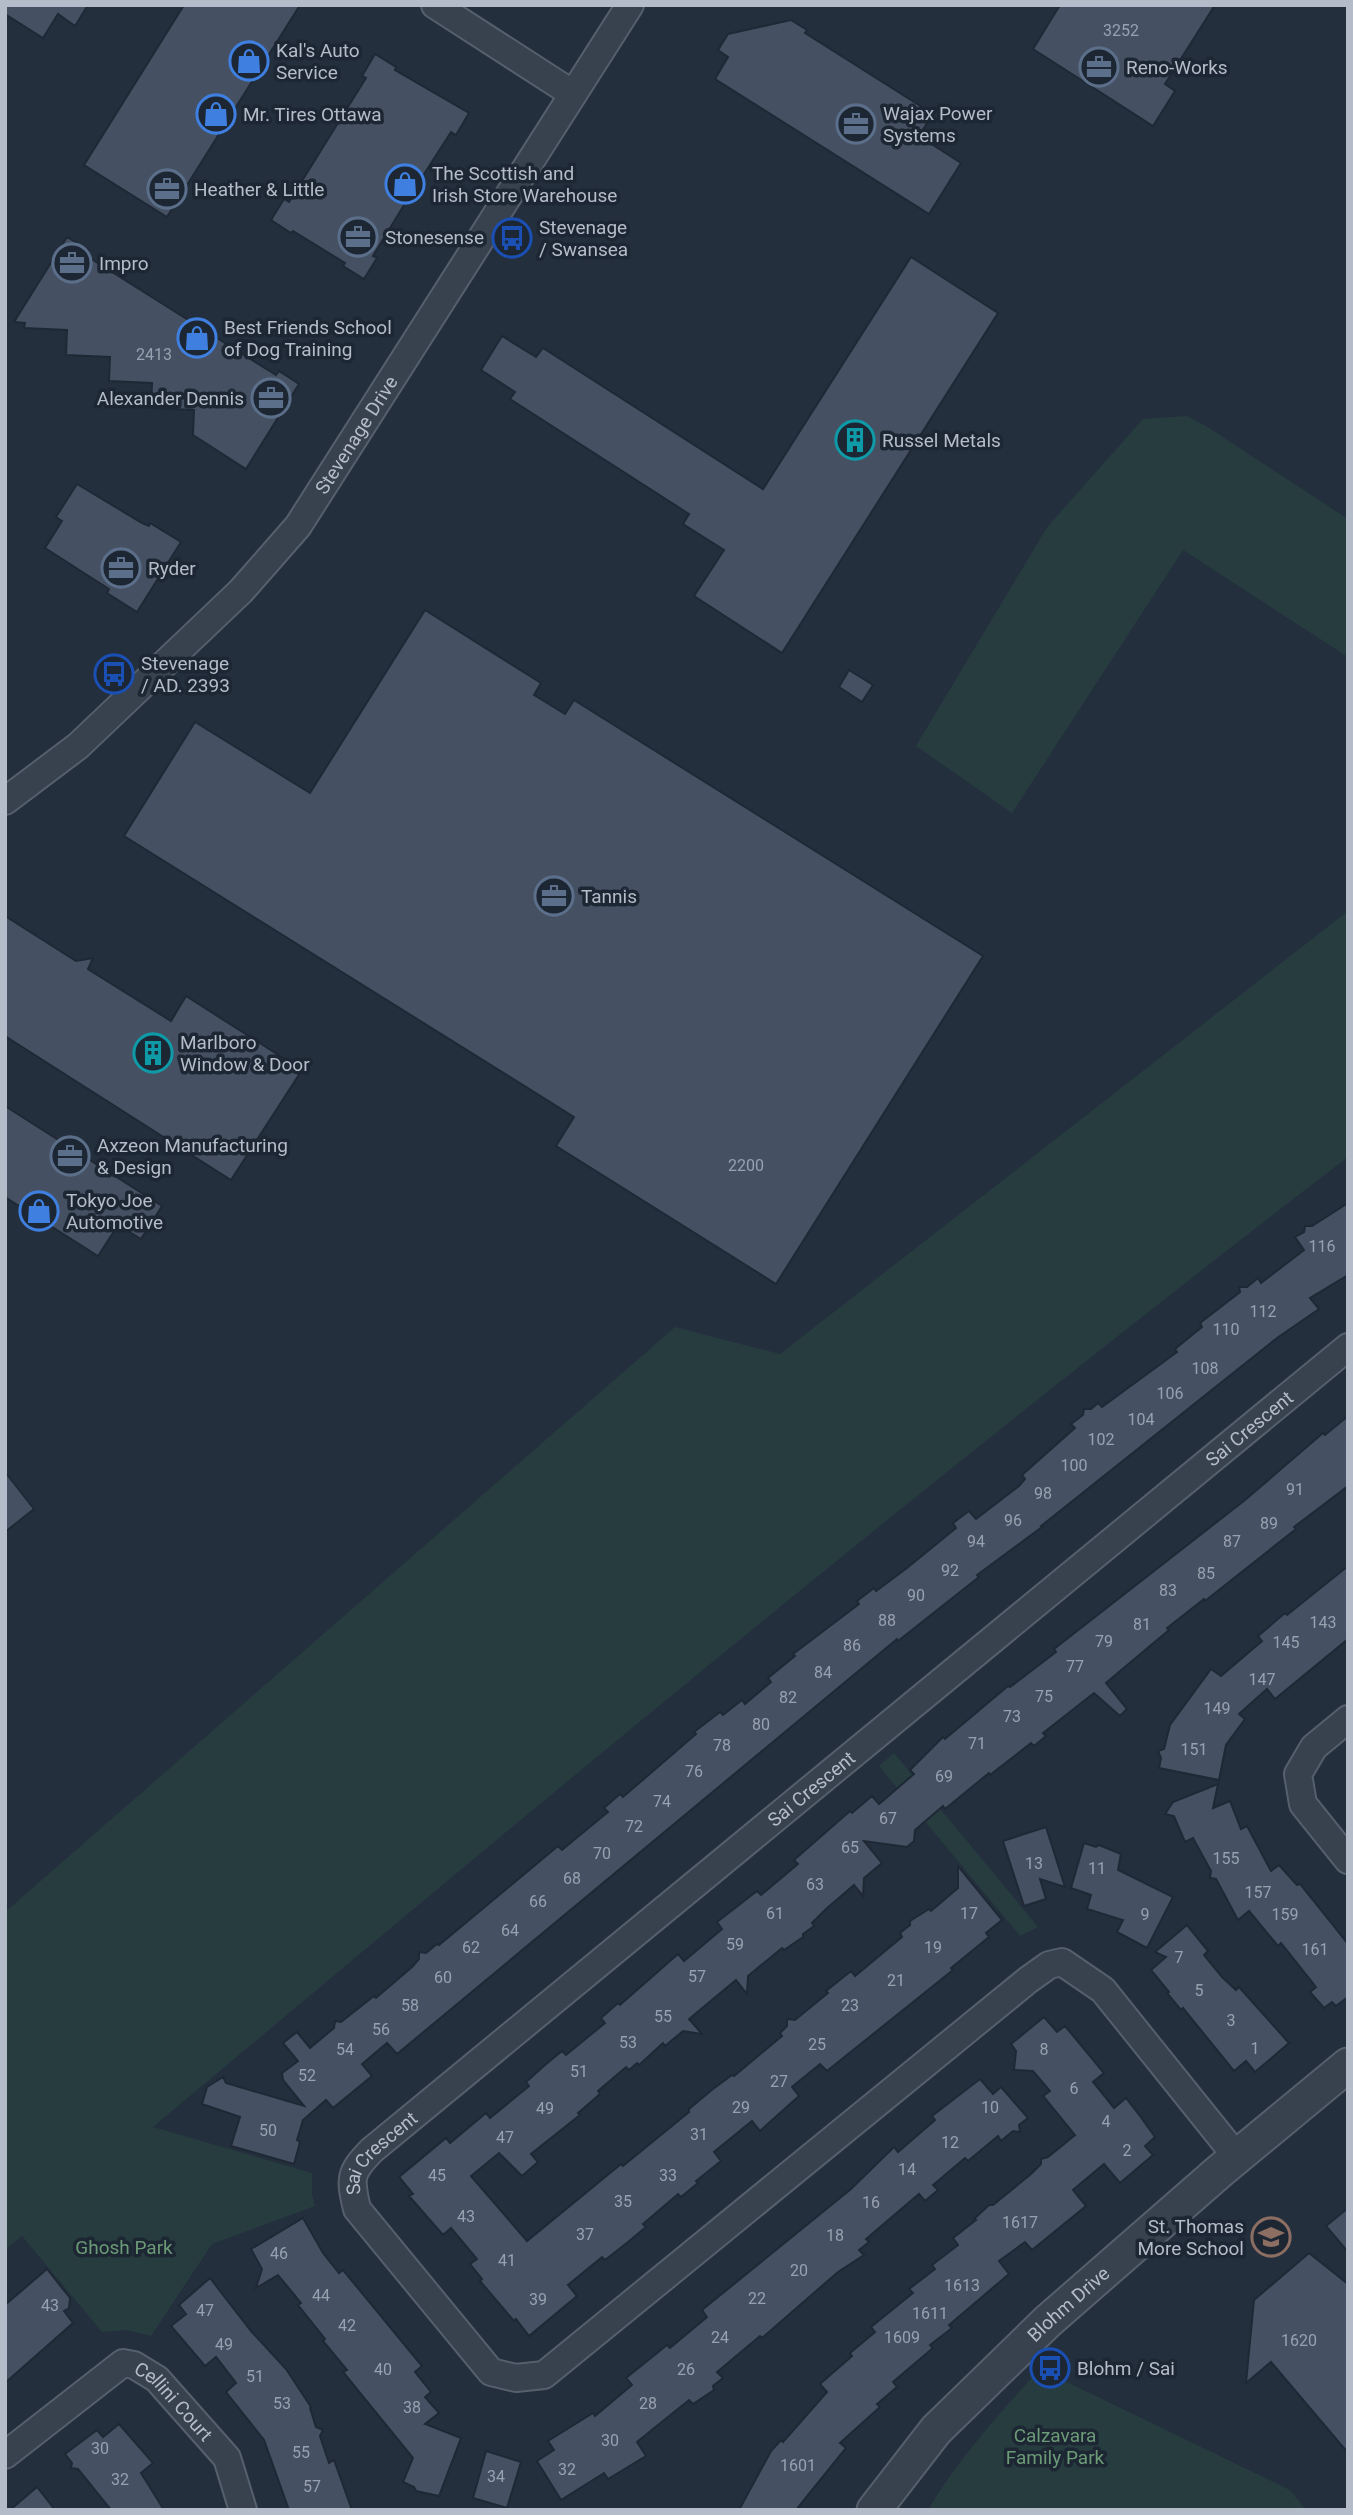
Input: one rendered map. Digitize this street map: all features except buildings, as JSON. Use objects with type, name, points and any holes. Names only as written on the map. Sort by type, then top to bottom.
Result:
[{"type":"street","points":[[435,5],[573,94]]},
{"type":"street","name":"Stevenage Drive","points":[[5,801],[78,746],[241,592],[298,526],[630,5]]},
{"type":"street","name":"Sai Crescent","points":[[1237,2157],[1103,1990],[1062,1962],[1049,1965],[1028,1980],[544,2375],[516,2378],[491,2372],[357,2209],[351,2183],[356,2166],[372,2150],[1348,1346]]},
{"type":"street","points":[[1348,1719],[1314,1747],[1298,1773],[1303,1804],[1348,1860]]},
{"type":"street","name":"Blohm Drive","points":[[874,2510],[936,2430],[1048,2321],[1348,2065]]},
{"type":"street","name":"Cellini Court","points":[[5,2455],[122,2363],[134,2365],[157,2379],[227,2458],[243,2510]]},
{"type":"green space","points":[[1187,416],[1348,519],[1348,657],[1183,550],[1012,813],[916,746],[1048,526],[1143,419]]},
{"type":"green space","name":"Ghosh Park","points":[[1348,911],[1348,1157],[1045,1394],[745,1635],[153,2127],[312,2173],[315,2206],[212,2244],[151,2336],[127,2330],[102,2332],[22,2236],[5,2250],[5,1912],[675,1327],[780,1354]]},
{"type":"green space","points":[[894,1753],[1038,1927],[1020,1936],[879,1766]]},
{"type":"green space","name":"Calzavara Family Park","points":[[1040,2369],[1290,2490],[1306,2510],[928,2510],[966,2454]]},
{"type":"place","name":"Kal's Auto Service","points":[[249,61]]},
{"type":"place","name":"Reno-Works","points":[[1099,67]]},
{"type":"place","name":"Mr. Tires Ottawa","points":[[216,114]]},
{"type":"place","name":"Wajax Power Systems","points":[[856,124]]},
{"type":"place","name":"The Scottish and Irish Store Warehouse","points":[[405,184]]},
{"type":"place","name":"Heather & Little","points":[[167,189]]},
{"type":"place","name":"Stonesense","points":[[358,237]]},
{"type":"place","name":"Stevenage / Swansea","points":[[512,238]]},
{"type":"place","name":"Impro","points":[[72,263]]},
{"type":"place","name":"Best Friends School of Dog Training","points":[[197,338]]},
{"type":"place","name":"Alexander Dennis","points":[[271,398]]},
{"type":"place","name":"Russel Metals","points":[[855,440]]},
{"type":"place","name":"Ryder","points":[[121,568]]},
{"type":"place","name":"Stevenage / AD. 2393","points":[[114,674]]},
{"type":"place","name":"Tannis","points":[[554,896]]},
{"type":"place","name":"Marlboro Window & Door","points":[[153,1053]]},
{"type":"place","name":"Axzeon Manufacturing & Design","points":[[70,1156]]},
{"type":"place","name":"Tokyo Joe Automotive","points":[[39,1211]]},
{"type":"place","name":"St. Thomas More School","points":[[1271,2237]]},
{"type":"place","name":"Blohm / Sai","points":[[1050,2368]]}]
